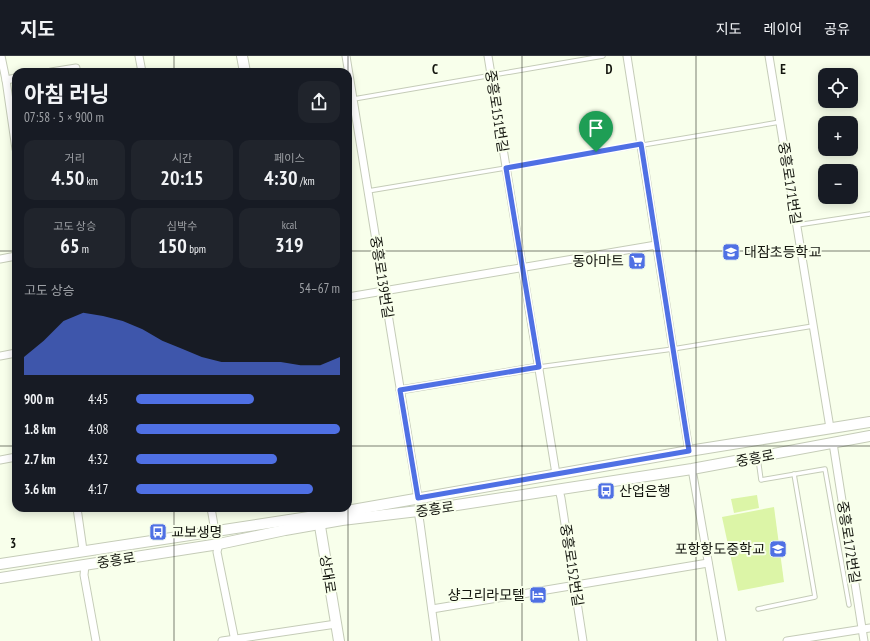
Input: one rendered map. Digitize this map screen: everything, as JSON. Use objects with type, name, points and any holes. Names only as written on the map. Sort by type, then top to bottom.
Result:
[{"type":"main road","points":[[242,56],[244,68]]},
{"type":"main road","name":"중흥로","points":[[352,510],[689,451],[870,422]]},
{"type":"main road","name":"중흥로","points":[[0,578],[218,544],[285,530],[318,516],[418,511],[692,470],[870,436]]},
{"type":"main road","name":"중흥로","points":[[0,564],[83,550],[340,512]]},
{"type":"main road","name":"상대로","points":[[318,516],[339,641]]},
{"type":"street","points":[[1,56],[2,72],[6,80],[12,121]]},
{"type":"street","points":[[139,56],[141,68]]},
{"type":"street","name":"중흥로139번길","points":[[346,56],[347,68]]},
{"type":"street","name":"중흥로151번길","points":[[488,56],[556,474]]},
{"type":"street","points":[[627,56],[689,451]]},
{"type":"street","name":"중흥로171번길","points":[[769,56],[830,428]]},
{"type":"street","points":[[6,80],[12,79]]},
{"type":"street","name":"중흥로139번길","points":[[352,110],[368,191],[418,498]]},
{"type":"street","points":[[352,297],[656,245]]},
{"type":"street","points":[[0,259],[12,257]]},
{"type":"street","points":[[0,356],[12,354]]},
{"type":"street","points":[[400,390],[539,367]]},
{"type":"street","name":"중흥로172번길","points":[[833,443],[864,641]]},
{"type":"street","points":[[0,460],[12,458]]},
{"type":"street","points":[[692,470],[722,641]]},
{"type":"street","name":"중흥로152번길","points":[[559,490],[584,641]]},
{"type":"street","points":[[418,511],[436,641]]},
{"type":"street","points":[[77,512],[83,550]]},
{"type":"street","points":[[212,512],[215,531]]},
{"type":"street","points":[[218,544],[217,552],[235,640]]},
{"type":"street","points":[[432,609],[708,563]]},
{"type":"street","points":[[85,565],[84,575],[96,641]]},
{"type":"street","points":[[222,641],[336,624]]},
{"type":"street","points":[[787,641],[870,628]]},
{"type":"lane","points":[[352,100],[603,56]]},
{"type":"lane","points":[[368,191],[641,144],[780,122]]},
{"type":"lane","points":[[797,225],[870,214]]},
{"type":"lane","points":[[539,367],[673,349],[813,326]]},
{"type":"lane","points":[[758,457],[761,480],[825,469],[849,605]]},
{"type":"lane","points":[[758,609],[815,597],[794,474]]},
{"type":"green space","points":[[757,495],[759,508],[734,513],[731,499]]},
{"type":"green space","points":[[774,507],[784,582],[738,591],[722,517]]},
{"type":"place","name":"대잠초등학교","points":[[731,252]]},
{"type":"place","name":"동아마트","points":[[637,261]]},
{"type":"place","name":"산업은행","points":[[606,491]]},
{"type":"place","name":"교보생명","points":[[158,532]]},
{"type":"place","name":"포항항도중학교","points":[[778,549]]},
{"type":"place","name":"샹그리라모텔","points":[[538,595]]},
{"type":"route","points":[[641,144],[689,451],[418,498],[400,390],[539,367],[506,168],[596,152],[641,144]]}]
